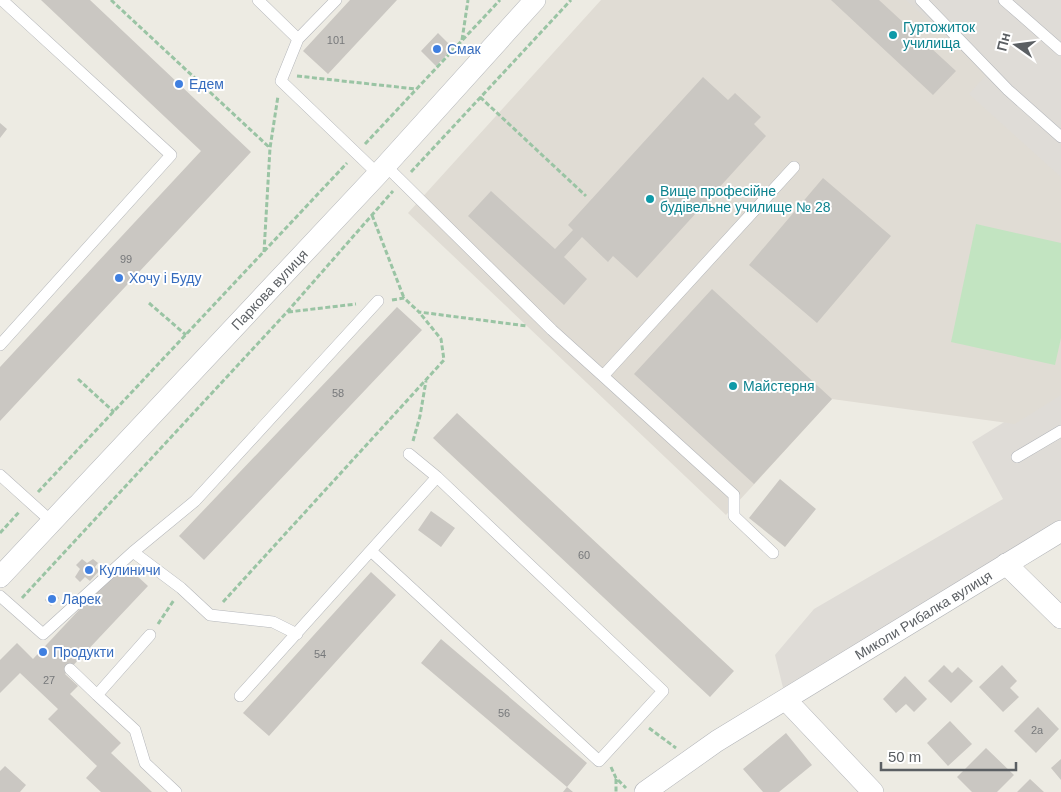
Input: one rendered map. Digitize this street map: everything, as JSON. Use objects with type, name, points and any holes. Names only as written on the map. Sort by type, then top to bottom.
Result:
[{"type":"street","name":"Паркова вулиця","points":[[0,578],[382,170],[535,0]]},
{"type":"street","name":"Миколи Рибалка вулиця","points":[[645,792],[717,741],[1061,531]]},
{"type":"street","points":[[1006,564],[1061,618]]},
{"type":"street","points":[[786,700],[873,792]]},
{"type":"lane","points":[[0,345],[171,155],[2,0]]},
{"type":"lane","points":[[258,0],[298,39]]},
{"type":"lane","points":[[336,0],[298,39],[283,78],[357,153],[402,181],[552,330],[734,495],[734,516],[773,554]]},
{"type":"lane","points":[[920,0],[1008,90],[1061,137]]},
{"type":"lane","points":[[1004,0],[1061,50]]},
{"type":"lane","points":[[603,376],[794,167]]},
{"type":"lane","points":[[0,596],[44,640],[133,552],[195,501],[378,301]]},
{"type":"lane","points":[[1017,457],[1061,431]]},
{"type":"lane","points":[[371,551],[599,761],[663,691],[437,477],[409,454]]},
{"type":"lane","points":[[0,476],[52,522]]},
{"type":"lane","points":[[240,696],[437,477]]},
{"type":"lane","points":[[133,552],[181,588],[210,615],[273,622],[297,634]]},
{"type":"lane","points":[[97,695],[150,635]]},
{"type":"lane","points":[[70,669],[135,730],[145,763],[176,792]]},
{"type":"path","points":[[111,0],[270,148]]},
{"type":"path","points":[[462,41],[468,0]]},
{"type":"path","points":[[0,532],[500,0]]},
{"type":"path","points":[[13,608],[287,312],[402,181],[570,0]]},
{"type":"path","points":[[264,252],[270,148],[283,78],[416,89]]},
{"type":"path","points":[[480,97],[586,196]]},
{"type":"path","points":[[210,615],[444,360],[441,339],[419,312],[404,298],[372,215]]},
{"type":"path","points":[[287,312],[404,298]]},
{"type":"path","points":[[149,303],[186,335]]},
{"type":"path","points":[[419,312],[552,330]]},
{"type":"path","points":[[78,379],[114,412]]},
{"type":"path","points":[[409,454],[420,416],[426,380]]},
{"type":"path","points":[[150,635],[181,588]]},
{"type":"path","points":[[606,754],[616,778],[630,792]]},
{"type":"path","points":[[616,778],[616,792]]},
{"type":"shaded area","points":[[601,0],[906,0],[987,74],[969,94],[1061,177],[1061,395],[1015,424],[832,399],[726,515],[408,213]]},
{"type":"shaded area","points":[[900,0],[1061,0],[1061,186],[955,91]]},
{"type":"shaded area","points":[[1061,387],[1061,531],[786,700],[775,655],[814,609],[1003,499],[972,442]]},
{"type":"green space","points":[[976,224],[1061,243],[1061,338],[1055,365],[951,342]]},
{"type":"building","points":[[41,0],[90,0],[251,152],[0,421],[0,367],[201,151]]},
{"type":"building","points":[[350,0],[397,0],[328,74],[303,51]]},
{"type":"building","name":"Гуртожиток училища","points":[[831,0],[879,0],[956,71],[933,95]]},
{"type":"building","name":"Смак","points":[[438,33],[453,48],[436,66],[421,51]]},
{"type":"building","name":"Вище професійне будівельне училище № 28","points":[[703,77],[728,100],[735,93],[761,117],[754,124],[766,136],[637,278],[613,256],[608,262],[582,237],[564,257],[587,279],[564,305],[468,216],[491,191],[555,249],[573,230],[568,225]]},
{"type":"building","points":[[0,123],[7,129],[0,138]]},
{"type":"building","points":[[823,178],[891,236],[817,323],[749,265]]},
{"type":"building","name":"Майстерня","points":[[712,289],[832,399],[754,484],[634,374]]},
{"type":"building","points":[[397,307],[422,330],[204,560],[179,536]]},
{"type":"building","points":[[457,413],[734,671],[710,697],[433,438]]},
{"type":"building","points":[[780,479],[816,509],[785,547],[749,518]]},
{"type":"building","points":[[431,511],[455,528],[441,547],[418,530]]},
{"type":"building","name":"Кулиничи","points":[[82,559],[87,563],[93,559],[98,563],[95,567],[99,571],[90,581],[85,577],[80,582],[75,577],[80,569],[76,565]]},
{"type":"building","points":[[123,563],[148,586],[65,674],[78,686],[70,694],[121,743],[111,753],[152,792],[101,792],[86,778],[97,766],[48,719],[58,709],[20,673],[0,693],[0,660],[17,643],[33,659]]},
{"type":"building","points":[[371,572],[396,595],[269,736],[243,713]]},
{"type":"building","name":"Ларек","points":[[53,592],[59,598],[51,606],[45,600]]},
{"type":"building","points":[[441,639],[587,763],[567,787],[421,663]]},
{"type":"building","points":[[944,665],[952,673],[958,667],[973,681],[951,703],[928,681]]},
{"type":"building","points":[[1002,665],[1017,681],[1010,688],[1019,697],[1003,712],[979,687]]},
{"type":"building","points":[[905,676],[927,699],[914,712],[906,704],[896,713],[883,699]]},
{"type":"building","points":[[1038,707],[1059,729],[1036,753],[1014,731]]},
{"type":"building","points":[[950,721],[972,744],[948,766],[927,743]]},
{"type":"building","points":[[786,733],[812,765],[779,792],[763,792],[743,769]]},
{"type":"building","points":[[986,748],[1014,775],[997,792],[972,792],[957,777]]},
{"type":"building","points":[[1061,759],[1061,780],[1051,768]]},
{"type":"building","points":[[5,766],[26,785],[20,792],[0,792],[0,771]]},
{"type":"building","points":[[1030,779],[1044,792],[1017,792]]},
{"type":"building","points":[[567,787],[573,792],[563,792]]},
{"type":"place","name":"Гуртожиток училища","points":[[893,35]]},
{"type":"place","name":"Смак","points":[[437,49]]},
{"type":"place","name":"Едем","points":[[179,84]]},
{"type":"place","name":"Вище професійне будівельне училище № 28","points":[[650,199]]},
{"type":"place","name":"Хочу і Буду","points":[[119,278]]},
{"type":"place","name":"Майстерня","points":[[733,386]]},
{"type":"place","name":"Кулиничи","points":[[89,570]]},
{"type":"place","name":"Ларек","points":[[52,599]]},
{"type":"place","name":"Продукти","points":[[43,652]]}]
